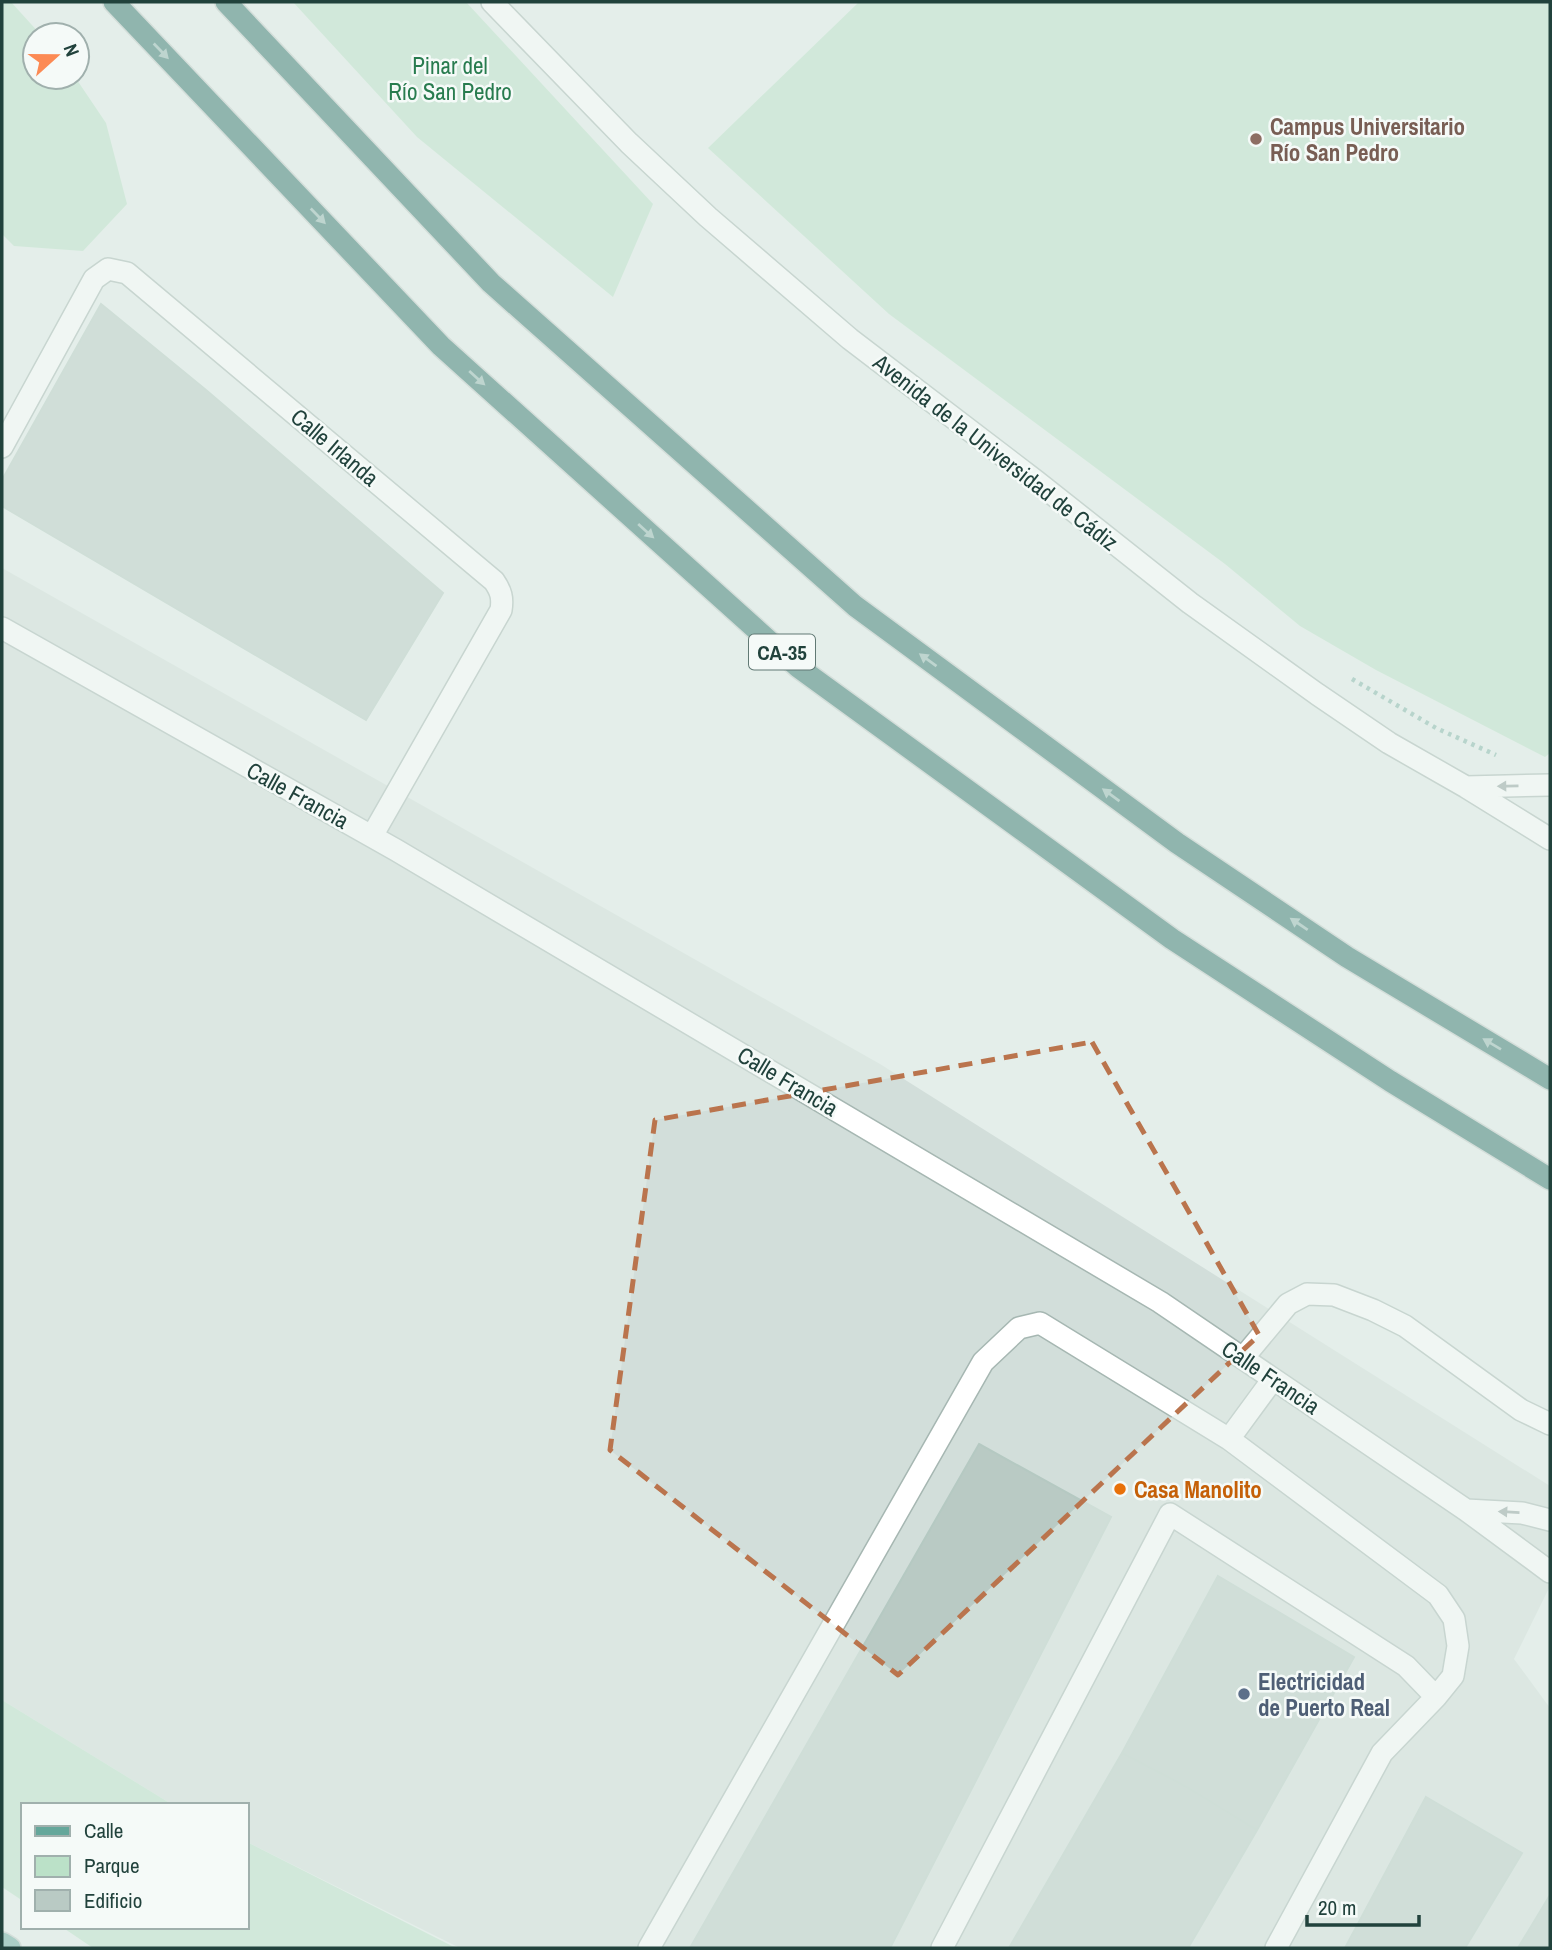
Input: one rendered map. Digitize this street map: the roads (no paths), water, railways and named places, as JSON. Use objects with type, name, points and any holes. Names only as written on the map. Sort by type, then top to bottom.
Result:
[{"type":"highway","name":"CA-35","points":[[114,2],[441,346],[799,667],[1172,939],[1390,1081],[1550,1179]]},
{"type":"highway","points":[[226,2],[491,283],[855,606],[1177,843],[1347,957],[1550,1079]]},
{"type":"main road","points":[[2,1943],[10,1948]]},
{"type":"street","name":"Avenida de la Universidad de Cádiz","points":[[492,2],[629,143],[688,199],[850,339],[1201,610],[1317,694],[1389,743],[1550,839]]},
{"type":"street","name":"Calle Irlanda","points":[[2,447],[94,279],[108,269],[127,273],[494,581],[503,600],[501,610],[372,836]]},
{"type":"street","name":"Calle Francia","points":[[2,628],[372,836],[1160,1301],[1466,1510],[1550,1572]]},
{"type":"street","points":[[1466,787],[1550,785]]},
{"type":"street","points":[[1244,1358],[1288,1304],[1307,1294],[1334,1295],[1405,1326],[1521,1410],[1550,1424]]},
{"type":"street","points":[[649,1948],[983,1362],[1019,1328],[1040,1323],[1229,1439],[1438,1595],[1454,1619],[1458,1646],[1454,1675],[1382,1753],[1276,1948]]},
{"type":"street","points":[[1229,1439],[1273,1378]]},
{"type":"street","points":[[1466,1510],[1522,1513],[1550,1520]]},
{"type":"street","points":[[942,1948],[1170,1514],[1406,1666],[1436,1697]]},
{"type":"place","name":"Campus Universitario Río San Pedro","points":[[1256,139]]},
{"type":"place","name":"Casa Manolito","points":[[1120,1489]]},
{"type":"place","name":"Electricidad de Puerto Real","points":[[1244,1694]]},
{"type":"park label","name":"Pinar del Río San Pedro","points":[[450,78]]}]
